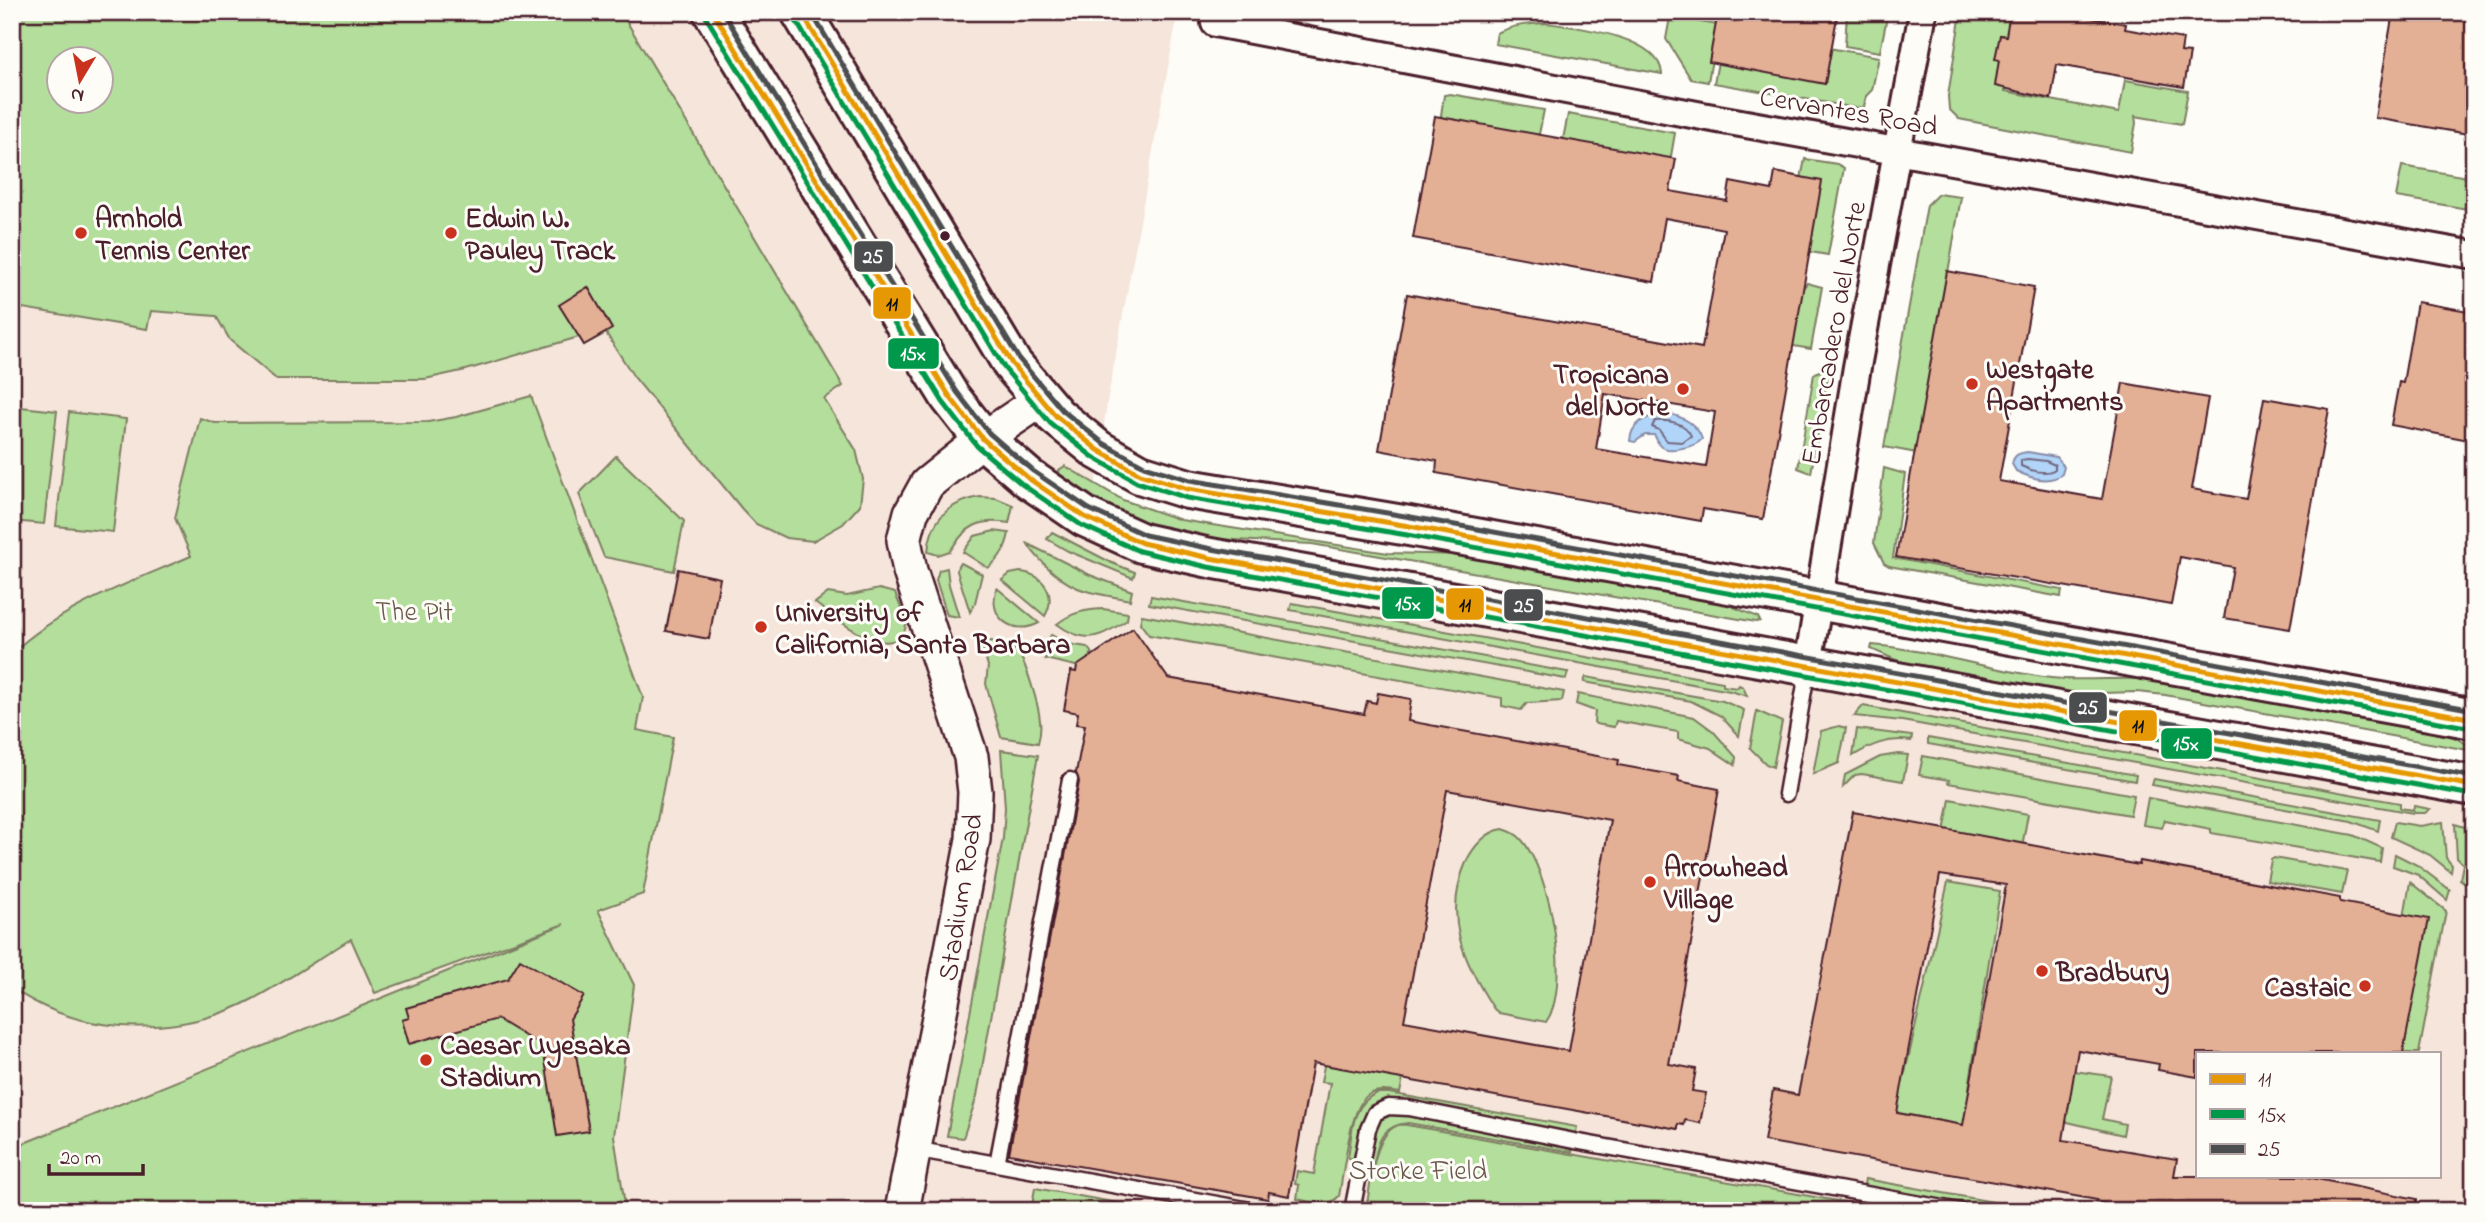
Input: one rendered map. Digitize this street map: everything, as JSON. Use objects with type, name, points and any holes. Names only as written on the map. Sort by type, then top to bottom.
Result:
[{"type":"main road","points":[[713,12],[950,397],[983,439],[1028,478],[1086,517],[1142,542],[1210,558],[2474,786]]},
{"type":"main road","points":[[801,12],[1012,364],[1062,422],[1098,450],[1140,474],[1188,489],[2474,719]]},
{"type":"street","name":"Embarcadero del Norte","points":[[1808,665],[1923,12]]},
{"type":"street","name":"Cervantes Road","points":[[1215,23],[1897,151],[2474,255]]},
{"type":"street","name":"Stadium Road","points":[[902,1211],[973,839],[975,792],[971,757],[910,571],[904,540],[911,513],[928,484],[983,439],[1041,400]]},
{"type":"lane","points":[[1786,794],[1808,665]]},
{"type":"lane","points":[[997,1164],[1070,780]]},
{"type":"lane","points":[[1352,1211],[1368,1129],[1375,1113],[1388,1107],[1409,1108],[1574,1141],[1960,1211]]},
{"type":"lane","points":[[913,1149],[1256,1211]]},
{"type":"shaded area","name":"University of California, Santa Barbara","points":[[12,12],[1178,12],[1107,403],[1088,540],[1135,560],[1186,573],[1834,682],[2474,794],[2474,1211],[12,1211]]},
{"type":"green space","name":"Edwin W. Pauley Track","points":[[12,12],[621,12],[843,386],[824,399],[856,450],[863,479],[860,505],[843,524],[813,541],[786,538],[756,524],[634,377],[606,333],[584,345],[579,337],[466,370],[425,379],[276,379],[230,340],[216,316],[151,311],[147,329],[23,308],[21,311],[12,310]]},
{"type":"green space","points":[[1847,12],[1888,12],[1880,52],[1845,46]]},
{"type":"green space","points":[[1961,12],[2017,12],[2005,91],[2119,113],[2125,80],[2188,91],[2182,124],[2135,116],[2131,152],[1959,119],[1949,109],[1948,96]]},
{"type":"green space","points":[[1670,17],[1718,25],[1708,82],[1691,79],[1666,39]]},
{"type":"green space","points":[[1546,23],[1595,31],[1632,42],[1658,61],[1662,74],[1495,44],[1497,33],[1503,30]]},
{"type":"green space","points":[[1829,48],[1879,57],[1872,90],[1866,96],[1864,107],[1856,108],[1714,83],[1718,62]]},
{"type":"green space","points":[[1444,95],[1544,110],[1538,139],[1440,122]]},
{"type":"green space","points":[[1568,114],[1675,133],[1670,162],[1562,144]]},
{"type":"green space","points":[[1805,159],[1837,164],[1844,168],[1828,255],[1787,248]]},
{"type":"green space","points":[[2402,166],[2474,178],[2474,210],[2396,197]]},
{"type":"green space","points":[[1938,194],[1961,197],[1917,453],[1884,447],[1927,205]]},
{"type":"green space","points":[[1807,283],[1822,287],[1811,349],[1788,345],[1798,294]]},
{"type":"green space","points":[[1819,371],[1829,372],[1811,473],[1798,468],[1814,374]]},
{"type":"green space","name":"The Pit","points":[[531,396],[643,697],[637,730],[673,737],[643,894],[598,910],[634,985],[614,1136],[626,1211],[14,1211],[12,1148],[564,924],[375,993],[351,939],[251,1000],[202,1019],[176,1024],[122,1026],[95,1023],[45,1007],[12,989],[12,653],[32,636],[74,609],[191,556],[175,518],[200,418],[215,423],[428,422]]},
{"type":"green space","points":[[12,406],[57,411],[44,524],[12,521]]},
{"type":"green space","points":[[69,412],[126,419],[113,532],[56,526]]},
{"type":"green space","points":[[616,456],[684,521],[674,571],[604,557],[579,494]]},
{"type":"green space","points":[[1065,466],[1123,500],[1181,520],[1388,553],[1465,555],[1719,601],[1758,617],[1760,621],[1312,544],[1214,539],[1156,528],[1120,514],[1060,478],[1059,470]]},
{"type":"green space","points":[[1884,468],[1905,474],[1893,558],[2062,590],[2061,597],[1884,563],[1874,543]]},
{"type":"green space","points":[[980,497],[996,498],[1013,505],[1009,523],[981,523],[962,535],[950,551],[938,555],[928,552],[933,530],[943,514],[959,503]]},
{"type":"green space","points":[[994,531],[1009,533],[1002,553],[988,568],[963,552],[975,536]]},
{"type":"green space","points":[[1052,532],[1135,572],[1133,578],[1068,551],[1047,539]]},
{"type":"green space","points":[[1028,544],[1090,575],[1132,591],[1130,600],[1094,593],[1065,582],[1045,565]]},
{"type":"green space","points":[[961,563],[982,574],[970,612],[957,571]]},
{"type":"green space","points":[[947,568],[949,585],[959,617],[947,615],[936,580],[939,570]]},
{"type":"green space","points":[[1020,572],[1036,577],[1046,587],[1050,601],[1045,616],[1002,580],[1010,574]]},
{"type":"green space","points":[[997,588],[1039,623],[1020,628],[1004,622],[995,608]]},
{"type":"green space","points":[[879,589],[895,593],[905,620],[905,630],[898,638],[889,642],[879,641],[855,631],[815,603],[828,593],[847,596]]},
{"type":"green space","points":[[1151,596],[1568,672],[1566,679],[1149,604]]},
{"type":"green space","points":[[1292,603],[1723,682],[1723,686],[1737,688],[1739,685],[1747,696],[1290,610]]},
{"type":"green space","points":[[1103,609],[1128,613],[1127,620],[1092,637],[1076,635],[1057,624],[1079,612]]},
{"type":"green space","points":[[1142,615],[1564,692],[1562,701],[1527,703],[1521,710],[1502,706],[1502,698],[1149,635],[1140,623]]},
{"type":"green space","points":[[1051,635],[1068,644],[1087,647],[1091,652],[1089,669],[1045,659],[1046,644]]},
{"type":"green space","points":[[991,641],[1005,644],[1017,651],[1021,657],[1032,684],[1039,714],[1038,743],[1001,737],[986,684],[988,666],[981,643]]},
{"type":"green space","points":[[1872,645],[1917,651],[2051,678],[2158,680],[2419,728],[2455,738],[2472,749],[2165,695],[2137,692],[2069,694],[1921,667],[1871,649]]},
{"type":"green space","points":[[1586,677],[1723,701],[1744,710],[1739,736],[1721,716],[1691,701],[1584,682]]},
{"type":"green space","points":[[1578,694],[1694,717],[1713,731],[1736,757],[1735,765],[1710,748],[1678,739],[1678,732],[1616,721],[1614,727],[1596,724],[1595,711],[1576,704]]},
{"type":"green space","points":[[1863,706],[2400,803],[2400,808],[2413,810],[2414,806],[2430,809],[2425,813],[2413,813],[1902,721],[1854,716]]},
{"type":"green space","points":[[1757,711],[1782,722],[1773,767],[1766,764],[1750,748]]},
{"type":"green space","points":[[1839,726],[1846,728],[1839,763],[1813,774],[1821,731]]},
{"type":"green space","points":[[1857,729],[1912,736],[1911,741],[1880,743],[1853,756]]},
{"type":"green space","points":[[1928,738],[2136,775],[2135,781],[1928,744]]},
{"type":"green space","points":[[1001,750],[1038,755],[977,1096],[963,1138],[947,1136],[1003,838],[1005,808]]},
{"type":"green space","points":[[1908,755],[1903,781],[1862,774],[1855,775],[1843,787],[1845,775],[1880,757]]},
{"type":"green space","points":[[1923,756],[2134,795],[2130,815],[1948,783],[1949,780],[1919,775]]},
{"type":"green space","points":[[2154,779],[2380,820],[2378,831],[2351,821],[2152,785]]},
{"type":"green space","points":[[2148,798],[2353,835],[2382,848],[2380,862],[2211,833],[2211,829],[2165,820],[2162,828],[2143,825]]},
{"type":"green space","points":[[1950,799],[2028,814],[2019,863],[1941,848]]},
{"type":"green space","points":[[2395,822],[2420,826],[2443,822],[2446,858],[2452,865],[2451,872],[2430,855],[2391,837]]},
{"type":"green space","points":[[2455,824],[2474,830],[2474,890],[2460,879],[2463,864],[2457,858]]},
{"type":"green space","points":[[1503,829],[1519,837],[1531,854],[1549,901],[1557,956],[1557,983],[1554,1005],[1546,1022],[1499,1013],[1494,1009],[1473,973],[1460,937],[1456,900],[1467,860],[1482,840]]},
{"type":"green space","points":[[2395,854],[2417,865],[2450,890],[2447,900],[2418,875],[2393,866]]},
{"type":"green space","points":[[2274,858],[2347,871],[2342,894],[2267,881],[2271,860]]},
{"type":"green space","points":[[1948,882],[2000,891],[1969,1088],[1999,1132],[1857,1105],[1905,1073]]},
{"type":"green space","points":[[2410,882],[2446,911],[2419,1052],[2403,1052],[2427,921],[2404,917]]},
{"type":"green space","points":[[1334,1012],[1403,1078],[1400,1093],[1376,1092],[1368,1095],[1362,1102],[1352,1127],[1339,1196],[1330,1202],[1319,1204],[1297,1199],[1299,1185],[1295,1184],[1297,1171],[1314,1174],[1330,1083],[1321,1082]]},
{"type":"green space","points":[[2074,1071],[2111,1076],[2102,1119],[2125,1124],[2123,1135],[2059,1120]]},
{"type":"green space","points":[[1377,1093],[1577,1127],[1572,1152],[1408,1123],[1392,1127],[1383,1135],[1374,1163],[1348,1158],[1357,1112],[1368,1098]]},
{"type":"green space","name":"Storke Field","points":[[1407,1125],[1860,1205],[1865,1179],[2043,1211],[1895,1211],[1874,1207],[1888,1211],[1366,1211],[1374,1164],[1382,1140],[1396,1126]]},
{"type":"green space","points":[[1035,1188],[1162,1211],[1031,1211]]},
{"type":"water","points":[[1667,413],[1688,422],[1697,429],[1702,439],[1694,445],[1674,449],[1663,448],[1654,435],[1645,435],[1635,442],[1630,441],[1634,428],[1642,420]]},
{"type":"water","points":[[2028,452],[2056,457],[2064,467],[2062,474],[2045,479],[2033,478],[2016,471],[2012,464],[2014,458]]},
{"type":"building","points":[[1718,12],[1838,12],[1825,84],[1709,62]]},
{"type":"building","points":[[2010,12],[2057,12],[2126,24],[2125,29],[2183,39],[2181,52],[2190,53],[2184,87],[2057,65],[2051,99],[1995,86],[1999,60],[1995,59],[2000,35],[2006,36]]},
{"type":"building","points":[[2393,12],[2453,12],[2474,16],[2474,135],[2375,118]]},
{"type":"building","points":[[1435,116],[1676,159],[1670,191],[1727,201],[1730,182],[1772,190],[1775,172],[1822,181],[1763,519],[1703,509],[1701,521],[1436,473],[1437,461],[1379,450],[1407,294],[1702,348],[1724,229],[1665,218],[1654,282],[1413,238]],"holes":[[[1605,394],[1715,412],[1706,467],[1596,449]]]},
{"type":"building","points":[[1947,271],[2034,287],[1999,481],[2102,499],[2123,383],[2208,398],[2192,489],[2246,499],[2264,398],[2329,409],[2290,629],[2224,618],[2233,567],[2180,557],[2171,605],[1896,557]]},
{"type":"building","points":[[588,287],[612,329],[584,345],[559,305]]},
{"type":"building","points":[[2417,302],[2474,312],[2474,441],[2391,425],[2399,382],[2403,383]]},
{"type":"building","points":[[678,569],[720,578],[709,639],[666,631]]},
{"type":"building","points":[[1133,628],[1168,678],[1364,714],[1367,701],[1376,703],[1378,693],[1411,699],[1408,721],[1619,760],[1618,765],[1679,776],[1678,781],[1719,789],[1669,1064],[1696,1069],[1692,1091],[1706,1093],[1700,1123],[1685,1120],[1684,1125],[1678,1124],[1678,1129],[1313,1063],[1289,1196],[1269,1192],[1268,1199],[1009,1154],[1079,782],[1076,773],[1085,725],[1076,724],[1078,713],[1064,710],[1071,671],[1076,672],[1077,666]],"holes":[[[1447,790],[1610,820],[1569,1051],[1404,1021]]]},
{"type":"building","points":[[1853,812],[2139,865],[2140,861],[2340,898],[2340,902],[2429,919],[2403,1052],[2196,1052],[2196,1077],[2158,1070],[2159,1064],[2078,1050],[2063,1140],[2177,1159],[2174,1176],[2312,1178],[2417,1199],[2416,1211],[2142,1211],[2096,1202],[2097,1200],[1764,1141],[1773,1090],[1798,1095]],"holes":[[[1940,875],[2006,885],[1963,1125],[1897,1113]]]},
{"type":"building","points":[[520,959],[584,996],[570,1019],[589,1131],[557,1136],[543,1047],[497,1019],[409,1044],[402,1020],[409,1018],[406,1008],[508,979]]},
{"type":"transit line","name":"11","points":[[713,12],[950,397],[983,439],[1028,478],[1085,517],[1142,543],[1210,558],[2474,786]]},
{"type":"transit line","name":"25","points":[[723,12],[957,392],[989,433],[1033,471],[1089,509],[1145,535],[2474,777]]},
{"type":"transit line","name":"11","points":[[801,12],[1012,364],[1056,416],[1098,450],[1140,474],[1188,489],[1409,526],[2474,719]]},
{"type":"transit line","name":"25","points":[[811,12],[1019,359],[1062,410],[1103,443],[1144,466],[1190,480],[1411,517],[2474,710]]},
{"type":"transit line","name":"15x","points":[[793,16],[1005,369],[1050,423],[1093,457],[1137,482],[1187,498],[1407,535],[2472,728]]},
{"type":"transit line","name":"15x","points":[[706,17],[943,402],[977,446],[1023,485],[1081,525],[1139,551],[1208,567],[2472,795]]},
{"type":"place","name":"Arnhold Tennis Center","points":[[81,233]]},
{"type":"place","name":"Edwin W. Pauley Track","points":[[451,233]]},
{"type":"place","name":"Westgate Apartments","points":[[1972,384]]},
{"type":"place","name":"Tropicana del Norte","points":[[1683,389]]},
{"type":"place","name":"University of California, Santa Barbara","points":[[761,627]]},
{"type":"place","name":"Arrowhead Village","points":[[1650,882]]},
{"type":"place","name":"Bradbury","points":[[2042,971]]},
{"type":"place","name":"Castaic","points":[[2365,986]]},
{"type":"place","name":"Caesar Uyesaka Stadium","points":[[426,1060]]}]
